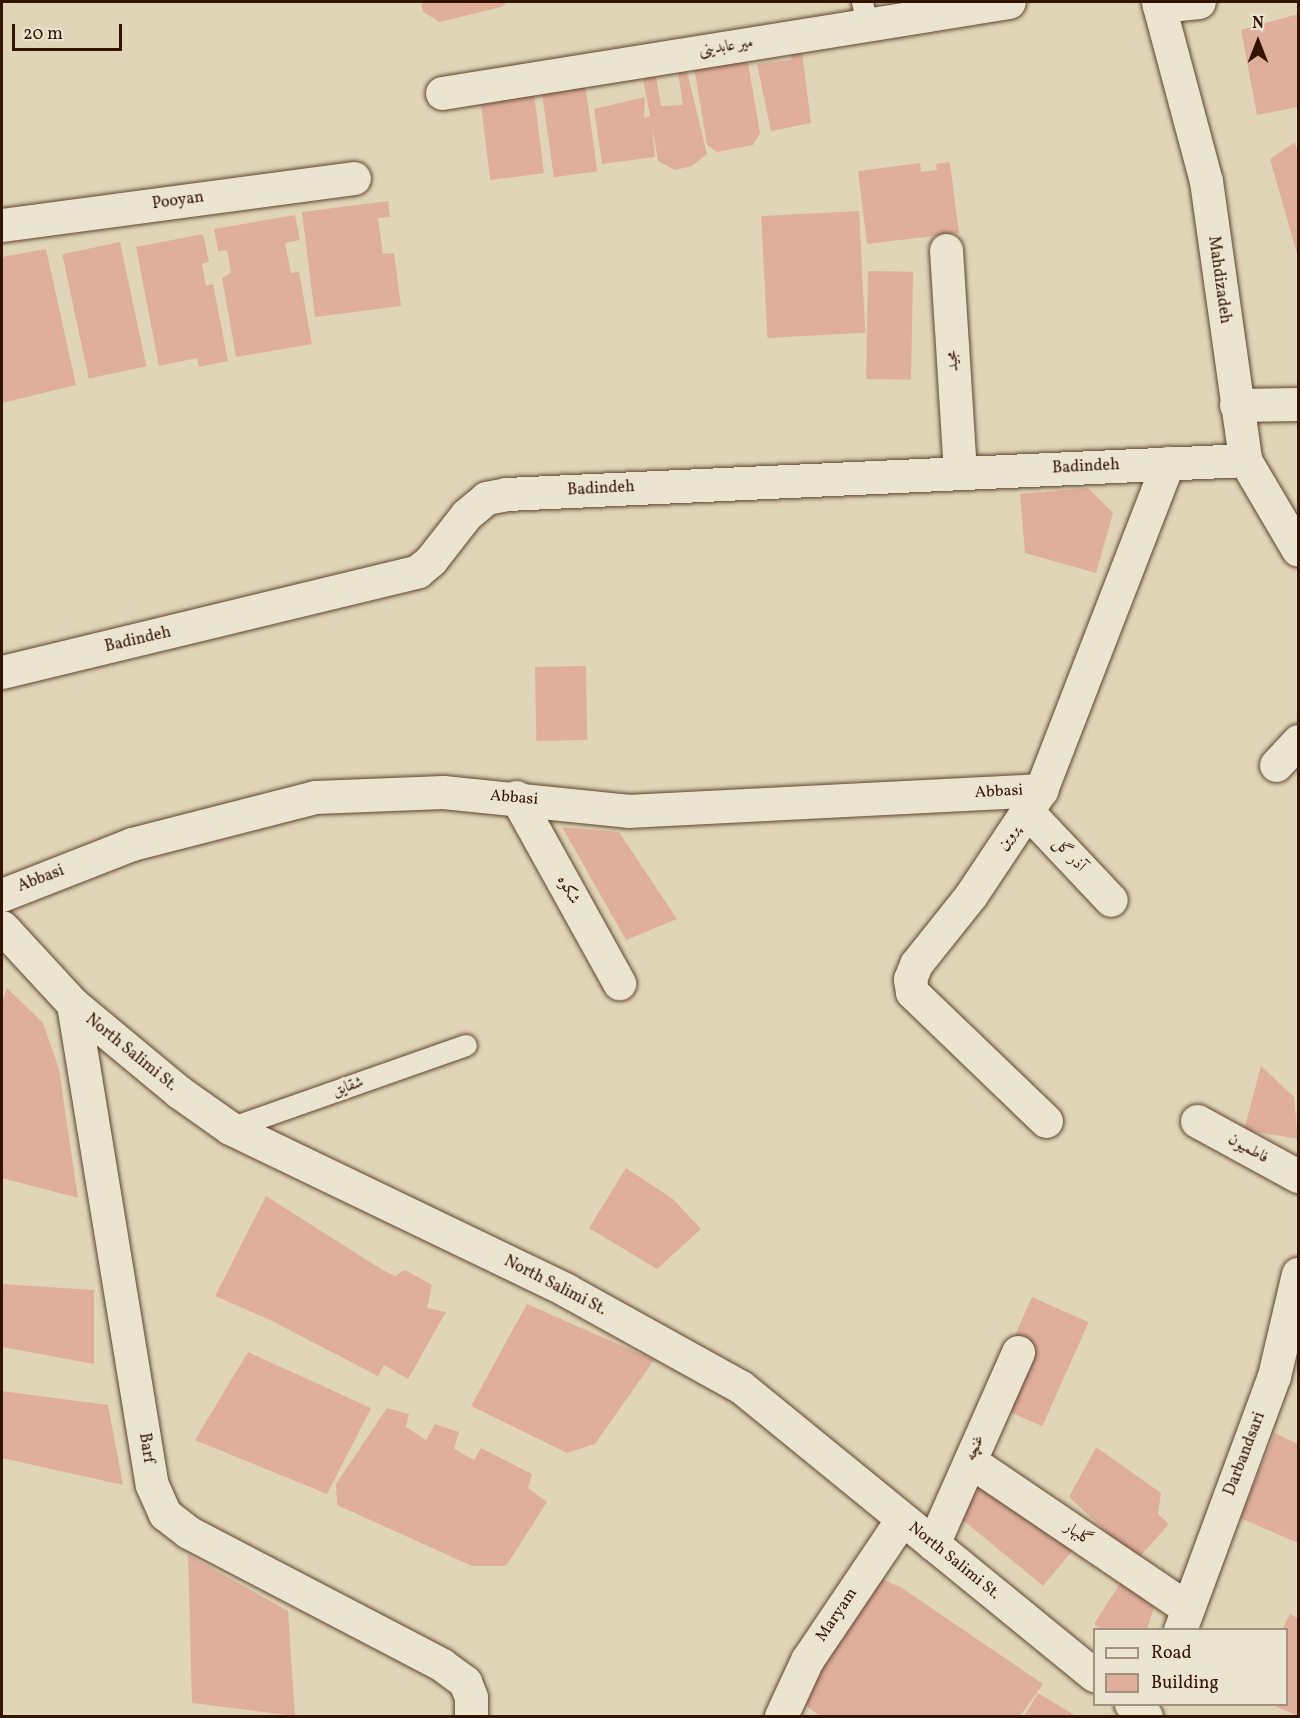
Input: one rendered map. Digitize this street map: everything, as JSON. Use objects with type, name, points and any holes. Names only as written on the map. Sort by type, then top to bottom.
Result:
[{"type":"street","name":"میر عابدینی","points":[[442,93],[865,13],[1009,2]]},
{"type":"street","points":[[1158,4],[1199,2]]},
{"type":"street","name":"Mahdizadeh","points":[[1158,4],[1206,181],[1245,460],[1299,550]]},
{"type":"street","name":"Pooyan","points":[[2,225],[354,178]]},
{"type":"street","name":"مجید","points":[[946,250],[960,472]]},
{"type":"street","points":[[1236,405],[1299,404]]},
{"type":"street","name":"Badindeh","points":[[2,672],[418,572],[431,561],[466,515],[486,498],[506,494],[1245,460]]},
{"type":"street","name":"پروین","points":[[1046,1121],[912,992],[910,980],[915,964],[971,895],[1034,800],[1168,463]]},
{"type":"street","points":[[1276,765],[1299,741]]},
{"type":"street","name":"Abbasi","points":[[2,895],[132,844],[315,797],[443,792],[516,797],[629,811],[1034,800]]},
{"type":"street","name":"شکوه","points":[[516,797],[619,983]]},
{"type":"street","name":"آذر گل","points":[[1034,800],[1111,900]]},
{"type":"street","name":"North Salimi St.","points":[[2,927],[73,1005],[179,1092],[230,1128],[566,1290],[741,1388],[1093,1673]]},
{"type":"street","name":"Barf","points":[[73,1005],[152,1485],[165,1515],[188,1532],[442,1665],[465,1682],[471,1697],[471,1716]]},
{"type":"street","name":"فاطمیون","points":[[1197,1121],[1299,1176]]},
{"type":"street","name":"Darbandsari","points":[[1183,1619],[1274,1376],[1299,1274]]},
{"type":"street","name":"غنچه","points":[[933,1544],[1018,1352]]},
{"type":"street","name":"گلبهار","points":[[970,1461],[1183,1619]]},
{"type":"street","name":"Maryam","points":[[781,1716],[807,1660],[902,1519]]},
{"type":"street","points":[[1134,1706],[1148,1716]]},
{"type":"lane","name":"شقایق","points":[[230,1128],[466,1045]]},
{"type":"building","points":[[421,2],[508,2],[501,7],[440,22],[423,12]]},
{"type":"building","points":[[1298,14],[1298,107],[1257,115],[1241,30]]},
{"type":"building","points":[[792,52],[802,52],[811,123],[771,131],[757,64],[791,60]]},
{"type":"building","points":[[747,57],[760,133],[753,145],[717,152],[707,145],[693,61]]},
{"type":"building","points":[[687,72],[707,154],[692,166],[675,170],[658,161],[652,126],[655,157],[602,164],[594,109],[645,97],[644,118],[650,116],[643,79],[656,77],[661,106],[683,105],[678,73]]},
{"type":"building","points":[[585,83],[597,171],[554,177],[541,89]]},
{"type":"building","points":[[533,85],[544,173],[490,180],[479,92]]},
{"type":"building","points":[[1295,142],[1298,155],[1298,257],[1270,159]]},
{"type":"building","points":[[950,162],[959,233],[867,244],[858,171],[920,163],[921,172],[937,170],[936,164]]},
{"type":"building","points":[[388,201],[390,217],[378,218],[383,254],[394,253],[401,306],[315,317],[302,212]]},
{"type":"building","points":[[859,211],[865,333],[768,338],[761,216]]},
{"type":"building","points":[[295,215],[300,240],[285,243],[291,273],[299,272],[312,344],[236,357],[222,278],[231,273],[227,250],[218,251],[214,229]]},
{"type":"building","points":[[203,234],[209,262],[202,264],[206,286],[213,284],[228,361],[199,367],[197,358],[159,366],[136,247]]},
{"type":"building","points":[[120,242],[146,366],[89,378],[62,254]]},
{"type":"building","points":[[46,249],[76,385],[2,403],[2,257]]},
{"type":"building","points":[[868,271],[913,272],[911,380],[866,379]]},
{"type":"building","points":[[1088,488],[1113,513],[1096,573],[1025,553],[1020,494]]},
{"type":"building","points":[[586,666],[587,740],[536,741],[535,667]]},
{"type":"building","points":[[562,827],[619,832],[677,919],[626,940]]},
{"type":"building","points":[[7,988],[43,1023],[59,1069],[78,1198],[2,1178],[2,1003]]},
{"type":"building","points":[[1261,1066],[1294,1097],[1298,1139],[1244,1130]]},
{"type":"building","points":[[626,1168],[673,1199],[701,1229],[657,1269],[589,1228]]},
{"type":"building","points":[[266,1196],[381,1269],[395,1276],[405,1270],[432,1285],[427,1308],[446,1312],[408,1379],[384,1365],[378,1376],[268,1319],[215,1296]]},
{"type":"building","points":[[2,1284],[94,1290],[94,1364],[2,1347]]},
{"type":"building","points":[[1032,1297],[1089,1322],[1042,1426],[986,1401]]},
{"type":"building","points":[[527,1304],[654,1360],[595,1444],[567,1453],[471,1406]]},
{"type":"building","points":[[248,1352],[371,1408],[327,1494],[195,1440]]},
{"type":"building","points":[[2,1391],[108,1405],[123,1485],[2,1458]]},
{"type":"building","points":[[387,1408],[409,1414],[406,1427],[426,1440],[435,1424],[459,1432],[454,1449],[474,1460],[481,1448],[532,1474],[528,1488],[547,1502],[506,1566],[472,1566],[337,1505],[336,1484]]},
{"type":"building","points":[[1275,1433],[1298,1444],[1298,1543],[1240,1518]]},
{"type":"building","points":[[1096,1447],[1161,1493],[1158,1514],[1169,1524],[1137,1560],[1069,1497]]},
{"type":"building","points":[[981,1486],[1077,1545],[1043,1586],[958,1516]]},
{"type":"building","points":[[188,1555],[288,1611],[295,1716],[192,1703]]},
{"type":"building","points":[[880,1578],[902,1588],[1043,1684],[1020,1716],[820,1716],[798,1700]]},
{"type":"building","points":[[1121,1582],[1154,1607],[1148,1628],[1100,1628],[1094,1624]]},
{"type":"building","points":[[1290,1614],[1298,1618],[1298,1716],[1275,1706],[1288,1706],[1288,1628],[1283,1628]]},
{"type":"building","points":[[1038,1693],[1076,1716],[1024,1716]]}]
